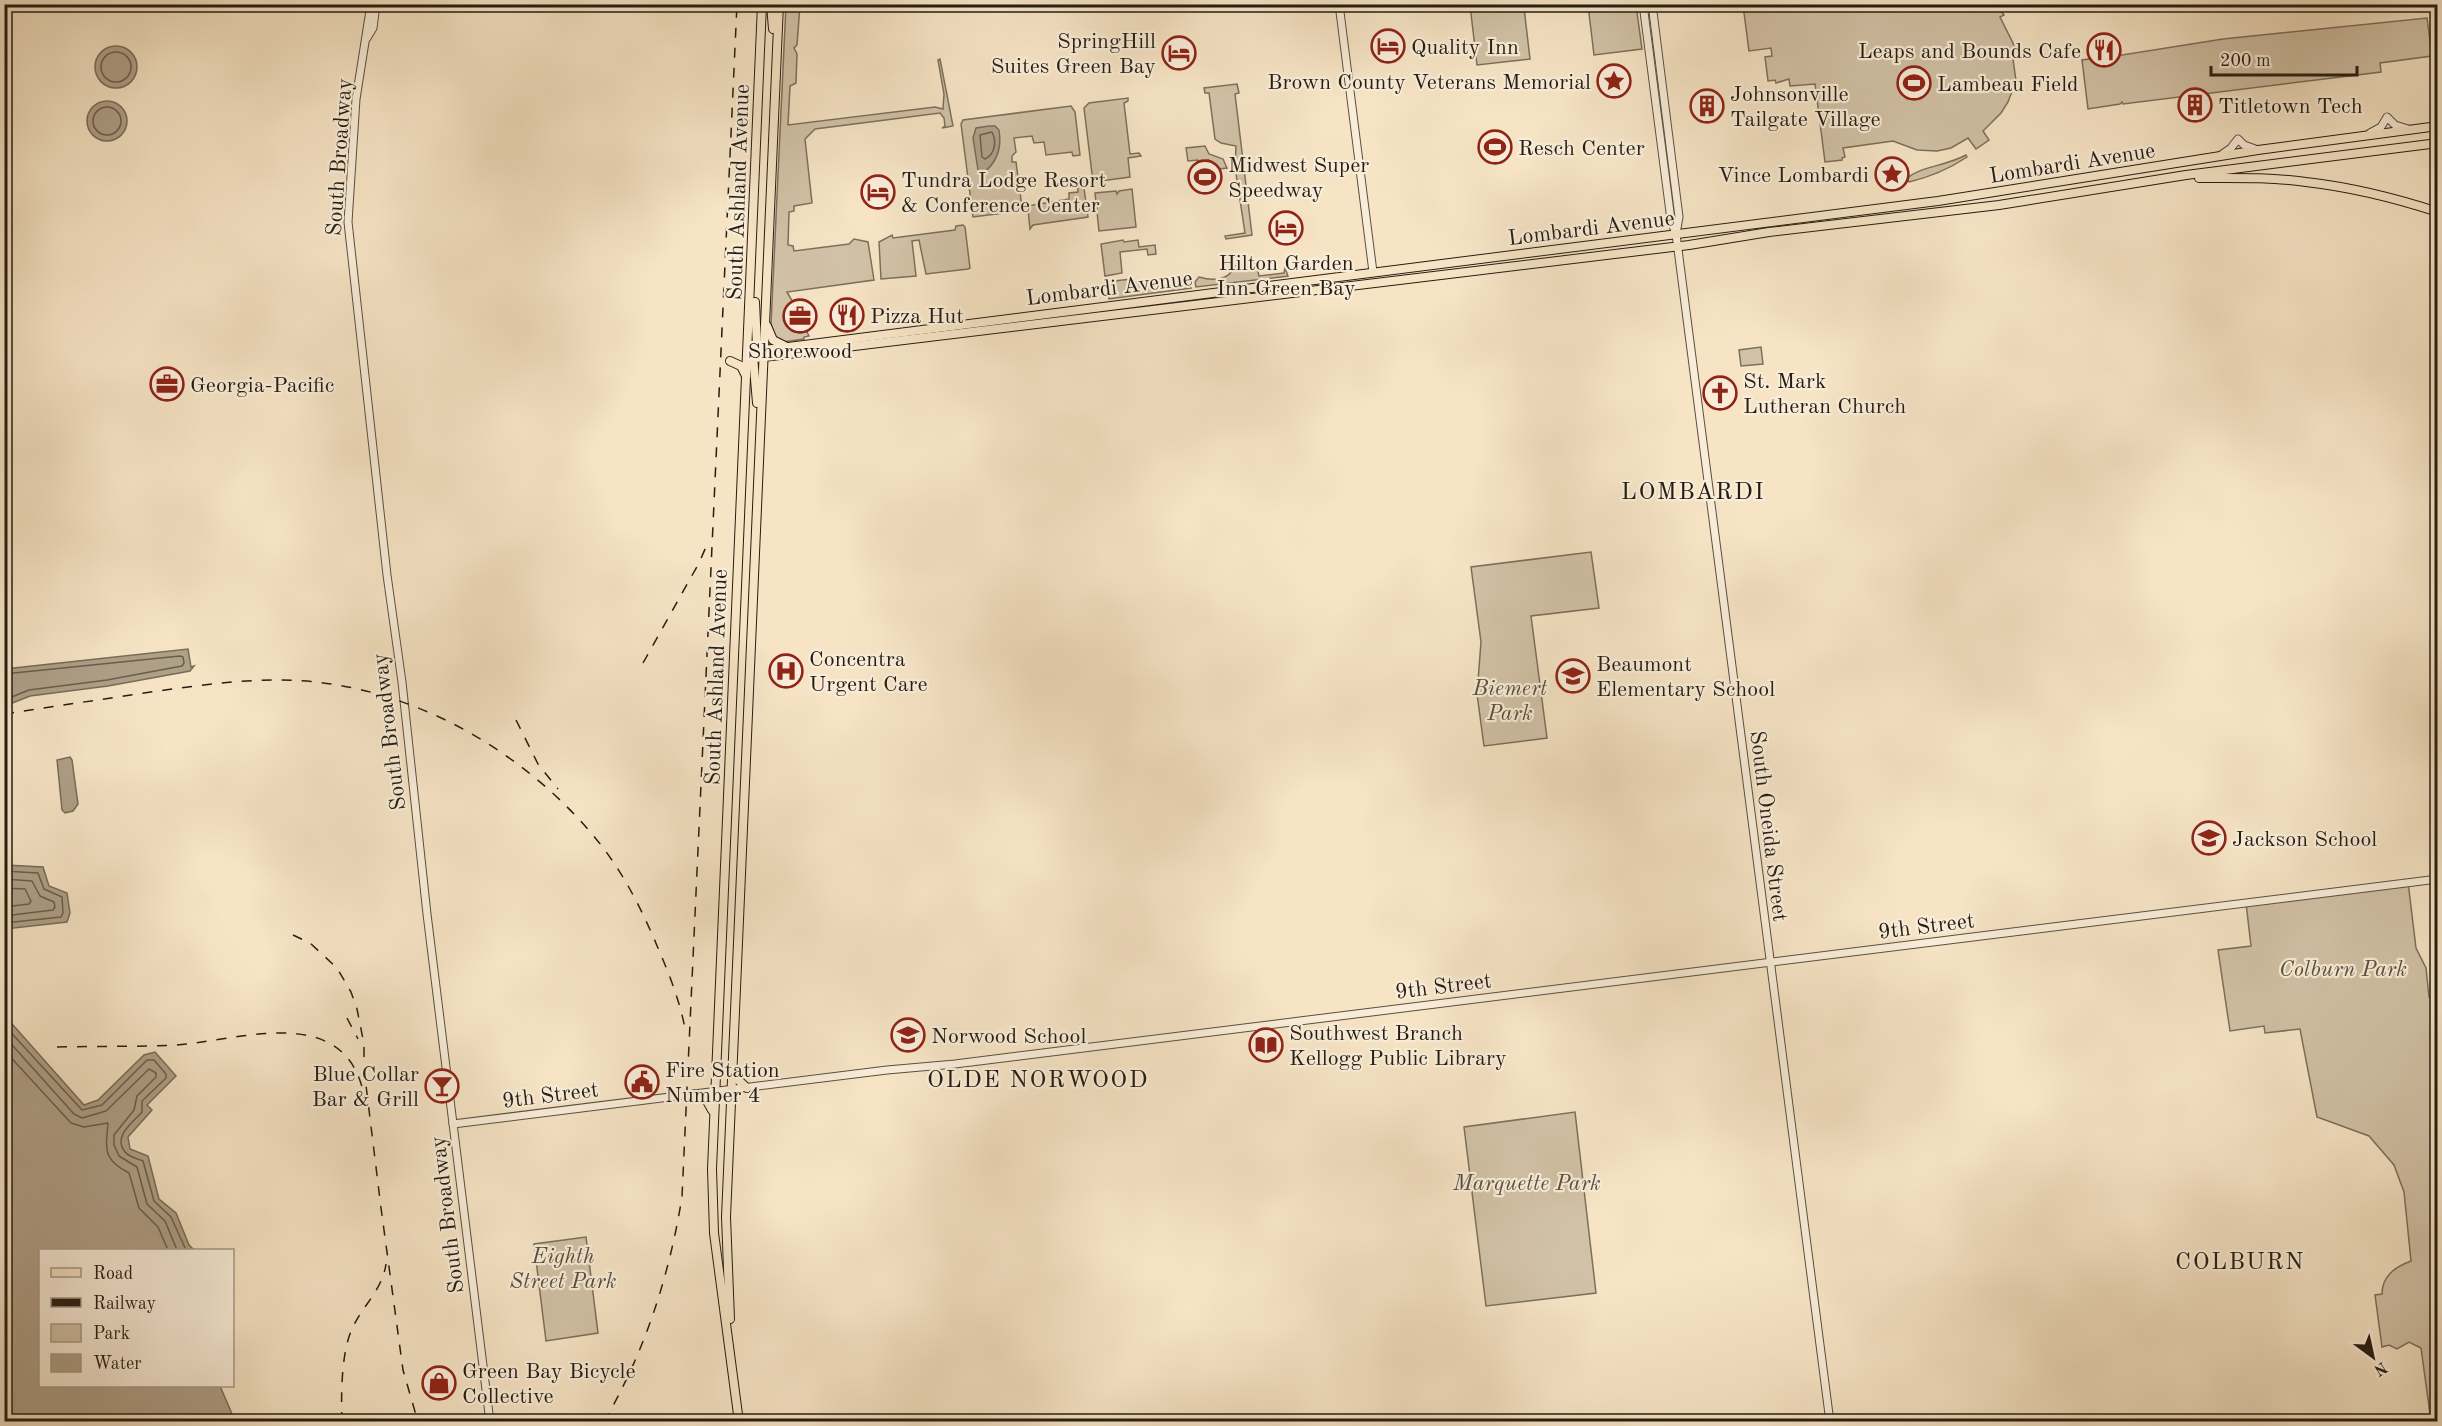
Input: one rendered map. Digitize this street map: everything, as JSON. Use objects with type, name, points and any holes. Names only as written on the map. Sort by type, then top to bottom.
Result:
[{"type":"main road","name":"South Ashland Avenue","points":[[739,1422],[731,1350],[726,1217],[760,447],[752,262],[762,4]]},
{"type":"main road","points":[[771,4],[776,65]]},
{"type":"main road","name":"South Ashland Avenue","points":[[731,1350],[721,1297],[713,1219],[713,1115],[747,380],[766,321],[779,4]]},
{"type":"main road","name":"Lombardi Avenue","points":[[756,355],[792,346],[981,321],[1942,201],[2219,156],[2438,126]]},
{"type":"main road","name":"Lombardi Avenue","points":[[756,355],[968,332],[1678,246],[1769,232],[1999,205],[2186,175],[2438,143]]},
{"type":"main road","points":[[2186,175],[2198,178],[2256,178],[2306,182],[2367,193],[2438,212]]},
{"type":"main road","points":[[766,321],[775,342],[792,346]]},
{"type":"main road","points":[[968,332],[970,329],[981,326],[981,321]]},
{"type":"main road","points":[[730,361],[743,368],[747,380]]},
{"type":"main road","points":[[732,1067],[737,1079],[747,1088]]},
{"type":"main road","points":[[696,1094],[709,1103],[713,1115]]},
{"type":"main road","points":[[713,1219],[726,1217]]},
{"type":"street","name":"South Broadway","points":[[371,4],[356,99],[348,222],[387,575],[402,682],[490,1422]]},
{"type":"street","name":"South Broadway","points":[[367,38],[373,28],[376,4]]},
{"type":"street","points":[[1339,4],[1373,272]]},
{"type":"street","name":"South Oneida Street","points":[[1643,4],[1670,213],[1678,246],[1830,1422]]},
{"type":"street","name":"South Oneida Street","points":[[1652,4],[1679,213],[1680,224],[1676,234]]},
{"type":"street","points":[[2365,135],[2381,127],[2387,117],[2395,125],[2410,130]]},
{"type":"street","points":[[2219,156],[2231,148],[2238,139],[2243,144],[2259,150]]},
{"type":"street","name":"9th Street","points":[[453,1124],[955,1064],[2438,879]]},
{"type":"green space","points":[[786,5],[800,5],[797,45],[794,48],[797,54],[796,83],[790,86],[788,125],[935,107],[943,109],[944,94],[938,60],[940,59],[953,126],[942,128],[945,126],[944,118],[940,113],[815,129],[805,139],[812,203],[794,206],[794,211],[789,212],[788,245],[793,246],[794,251],[849,244],[854,239],[868,242],[874,280],[787,292],[794,304],[787,313],[790,324],[797,331],[806,330],[809,336],[783,342],[776,339],[771,324]]},
{"type":"green space","points":[[1470,5],[1520,5],[1524,8],[1530,59],[1477,65]]},
{"type":"green space","points":[[1588,5],[1636,5],[1642,49],[1594,55]]},
{"type":"green space","name":"Lambeau Field","points":[[1743,5],[1997,5],[2004,15],[2000,17],[2020,57],[2013,59],[2016,81],[2001,113],[1983,131],[1989,140],[1976,149],[1968,138],[1951,148],[1937,151],[1917,150],[1893,141],[1843,148],[1845,157],[1842,160],[1825,162],[1815,84],[1790,86],[1789,79],[1776,83],[1775,80],[1768,81],[1765,57],[1772,56],[1771,48],[1749,51]]},
{"type":"green space","points":[[2427,18],[2432,56],[2380,63],[2381,72],[2123,104],[2122,102],[2088,109],[2082,60],[2112,56],[2115,53],[2116,56],[2223,39]]},
{"type":"green space","points":[[1237,84],[1239,93],[1235,94],[1252,235],[1226,239],[1225,236],[1245,233],[1235,167],[1236,146],[1221,143],[1215,139],[1209,93],[1205,93],[1204,88]]},
{"type":"green space","points":[[1128,98],[1128,101],[1124,103],[1130,154],[1139,153],[1141,156],[1128,158],[1130,177],[1093,182],[1084,108],[1089,103]]},
{"type":"green space","points":[[1071,106],[1075,112],[1080,155],[1073,156],[1072,152],[1046,155],[1044,142],[1034,143],[1032,136],[1014,138],[1016,152],[1012,156],[1012,162],[1016,162],[1022,207],[1069,199],[1069,193],[1078,192],[1077,177],[1081,177],[1088,217],[1033,225],[1030,229],[1028,210],[973,217],[961,124],[963,120]]},
{"type":"green space","points":[[1205,146],[1209,154],[1223,159],[1227,168],[1210,170],[1208,159],[1208,170],[1200,171],[1198,160],[1188,161],[1186,148]]},
{"type":"green space","points":[[1966,155],[1967,157],[1932,175],[1909,182],[1907,178],[1920,171]]},
{"type":"green space","points":[[1132,189],[1136,227],[1099,231],[1095,193],[1116,191],[1117,194],[1119,191]]},
{"type":"green space","points":[[963,225],[970,268],[926,274],[919,240],[912,241],[916,276],[881,279],[879,242],[892,235],[893,238],[955,230],[956,226]]},
{"type":"green space","points":[[1123,240],[1124,242],[1138,240],[1139,247],[1155,245],[1156,254],[1148,255],[1147,249],[1120,252],[1122,273],[1105,276],[1101,244]]},
{"type":"green space","points":[[1256,263],[1259,276],[1284,273],[1285,268],[1288,276],[1196,287],[1195,282],[1199,277],[1220,279],[1229,275],[1234,266]]},
{"type":"green space","points":[[1181,276],[1189,280],[1191,288],[1109,299],[1106,282],[1131,279],[1132,283]]},
{"type":"green space","points":[[1761,347],[1763,364],[1741,366],[1739,350]]},
{"type":"green space","name":"Biemert Park","points":[[1591,552],[1599,608],[1531,616],[1547,738],[1484,746],[1477,694],[1481,642],[1471,567]]},
{"type":"green space","name":"Colburn Park","points":[[2408,882],[2416,948],[2426,968],[2429,997],[2437,996],[2437,1421],[2431,1421],[2421,1348],[2409,1342],[2397,1349],[2389,1345],[2382,1347],[2375,1295],[2382,1294],[2384,1282],[2390,1273],[2411,1261],[2404,1192],[2394,1165],[2369,1136],[2317,1117],[2300,1029],[2265,1033],[2264,1026],[2230,1031],[2218,950],[2251,946],[2246,903]]},
{"type":"green space","name":"Marquette Park","points":[[1575,1112],[1596,1293],[1486,1306],[1464,1127]]},
{"type":"green space","name":"Eighth Street Park","points":[[586,1237],[598,1333],[546,1341],[534,1244]]},
{"type":"water","points":[[116,46],[131,52],[137,67],[131,82],[116,88],[101,82],[95,67],[101,52]]},
{"type":"water","points":[[107,101],[115,102],[121,107],[126,113],[126,129],[121,135],[115,140],[107,141],[99,140],[93,135],[88,129],[87,121],[88,113],[93,107],[99,102]]},
{"type":"water","points":[[995,126],[999,130],[1000,143],[995,160],[982,174],[978,170],[973,138],[976,128]]},
{"type":"water","points":[[188,649],[191,667],[194,666],[190,671],[108,686],[30,696],[5,706],[5,669]]},
{"type":"water","points":[[70,757],[78,804],[73,811],[65,813],[62,810],[57,760]]},
{"type":"water","points":[[5,865],[43,867],[49,886],[67,893],[70,913],[67,922],[5,929]]},
{"type":"water","points":[[5,1016],[84,1105],[98,1100],[144,1055],[155,1052],[176,1076],[147,1105],[152,1110],[128,1137],[130,1149],[148,1156],[159,1199],[176,1213],[189,1245],[193,1249],[39,1249],[39,1387],[220,1387],[235,1421],[5,1421]]},
{"type":"railway","points":[[604,1422],[632,1368],[654,1313],[670,1256],[682,1197],[737,4]]},
{"type":"railway","points":[[643,663],[699,563],[709,540]]},
{"type":"railway","points":[[4,714],[187,687],[230,682],[294,680],[357,689],[398,700],[437,716],[474,735],[510,758],[543,785],[601,845],[640,908],[675,990],[686,1034]]},
{"type":"railway","points":[[516,720],[538,764],[558,789]]},
{"type":"railway","points":[[293,935],[310,943],[337,968],[351,992],[357,1009],[364,1044],[364,1069],[403,1370],[418,1422]]},
{"type":"railway","points":[[347,1018],[358,1039]]},
{"type":"railway","points":[[57,1047],[176,1045],[255,1034],[283,1033],[309,1036],[332,1044],[350,1061],[362,1087]]},
{"type":"railway","points":[[342,1422],[342,1375],[348,1339],[356,1321],[376,1290],[386,1264]]},
{"type":"place","name":"Quality Inn","points":[[1388,46]]},
{"type":"place","name":"Leaps and Bounds Cafe","points":[[2104,50]]},
{"type":"place","name":"SpringHill Suites Green Bay","points":[[1179,53]]},
{"type":"place","name":"Brown County Veterans Memorial","points":[[1614,81]]},
{"type":"place","name":"Lambeau Field","points":[[1914,83]]},
{"type":"place","name":"Titletown Tech","points":[[2195,105]]},
{"type":"place","name":"Johnsonville Tailgate Village","points":[[1707,106]]},
{"type":"place","name":"Resch Center","points":[[1495,147]]},
{"type":"place","name":"Vince Lombardi","points":[[1892,174]]},
{"type":"place","name":"Midwest Super Speedway","points":[[1205,177]]},
{"type":"place","name":"Tundra Lodge Resort & Conference Center","points":[[878,192]]},
{"type":"place","name":"Hilton Garden Inn Green Bay","points":[[1286,228]]},
{"type":"place","name":"Pizza Hut","points":[[847,315]]},
{"type":"place","name":"Shorewood","points":[[800,316]]},
{"type":"place","name":"Georgia-Pacific","points":[[167,384]]},
{"type":"place","name":"St. Mark Lutheran Church","points":[[1720,393]]},
{"type":"place","name":"Concentra Urgent Care","points":[[786,671]]},
{"type":"place","name":"Beaumont Elementary School","points":[[1573,676]]},
{"type":"place","name":"Jackson School","points":[[2209,838]]},
{"type":"place","name":"Norwood School","points":[[908,1035]]},
{"type":"place","name":"Southwest Branch Kellogg Public Library","points":[[1266,1045]]},
{"type":"place","name":"Fire Station Number 4","points":[[642,1082]]},
{"type":"place","name":"Blue Collar Bar & Grill","points":[[442,1086]]},
{"type":"place","name":"Green Bay Bicycle Collective","points":[[439,1383]]},
{"type":"district","name":"LOMBARDI","points":[[1693,491]]},
{"type":"district","name":"OLDE NORWOOD","points":[[1038,1079]]},
{"type":"district","name":"COLBURN","points":[[2240,1261]]}]
